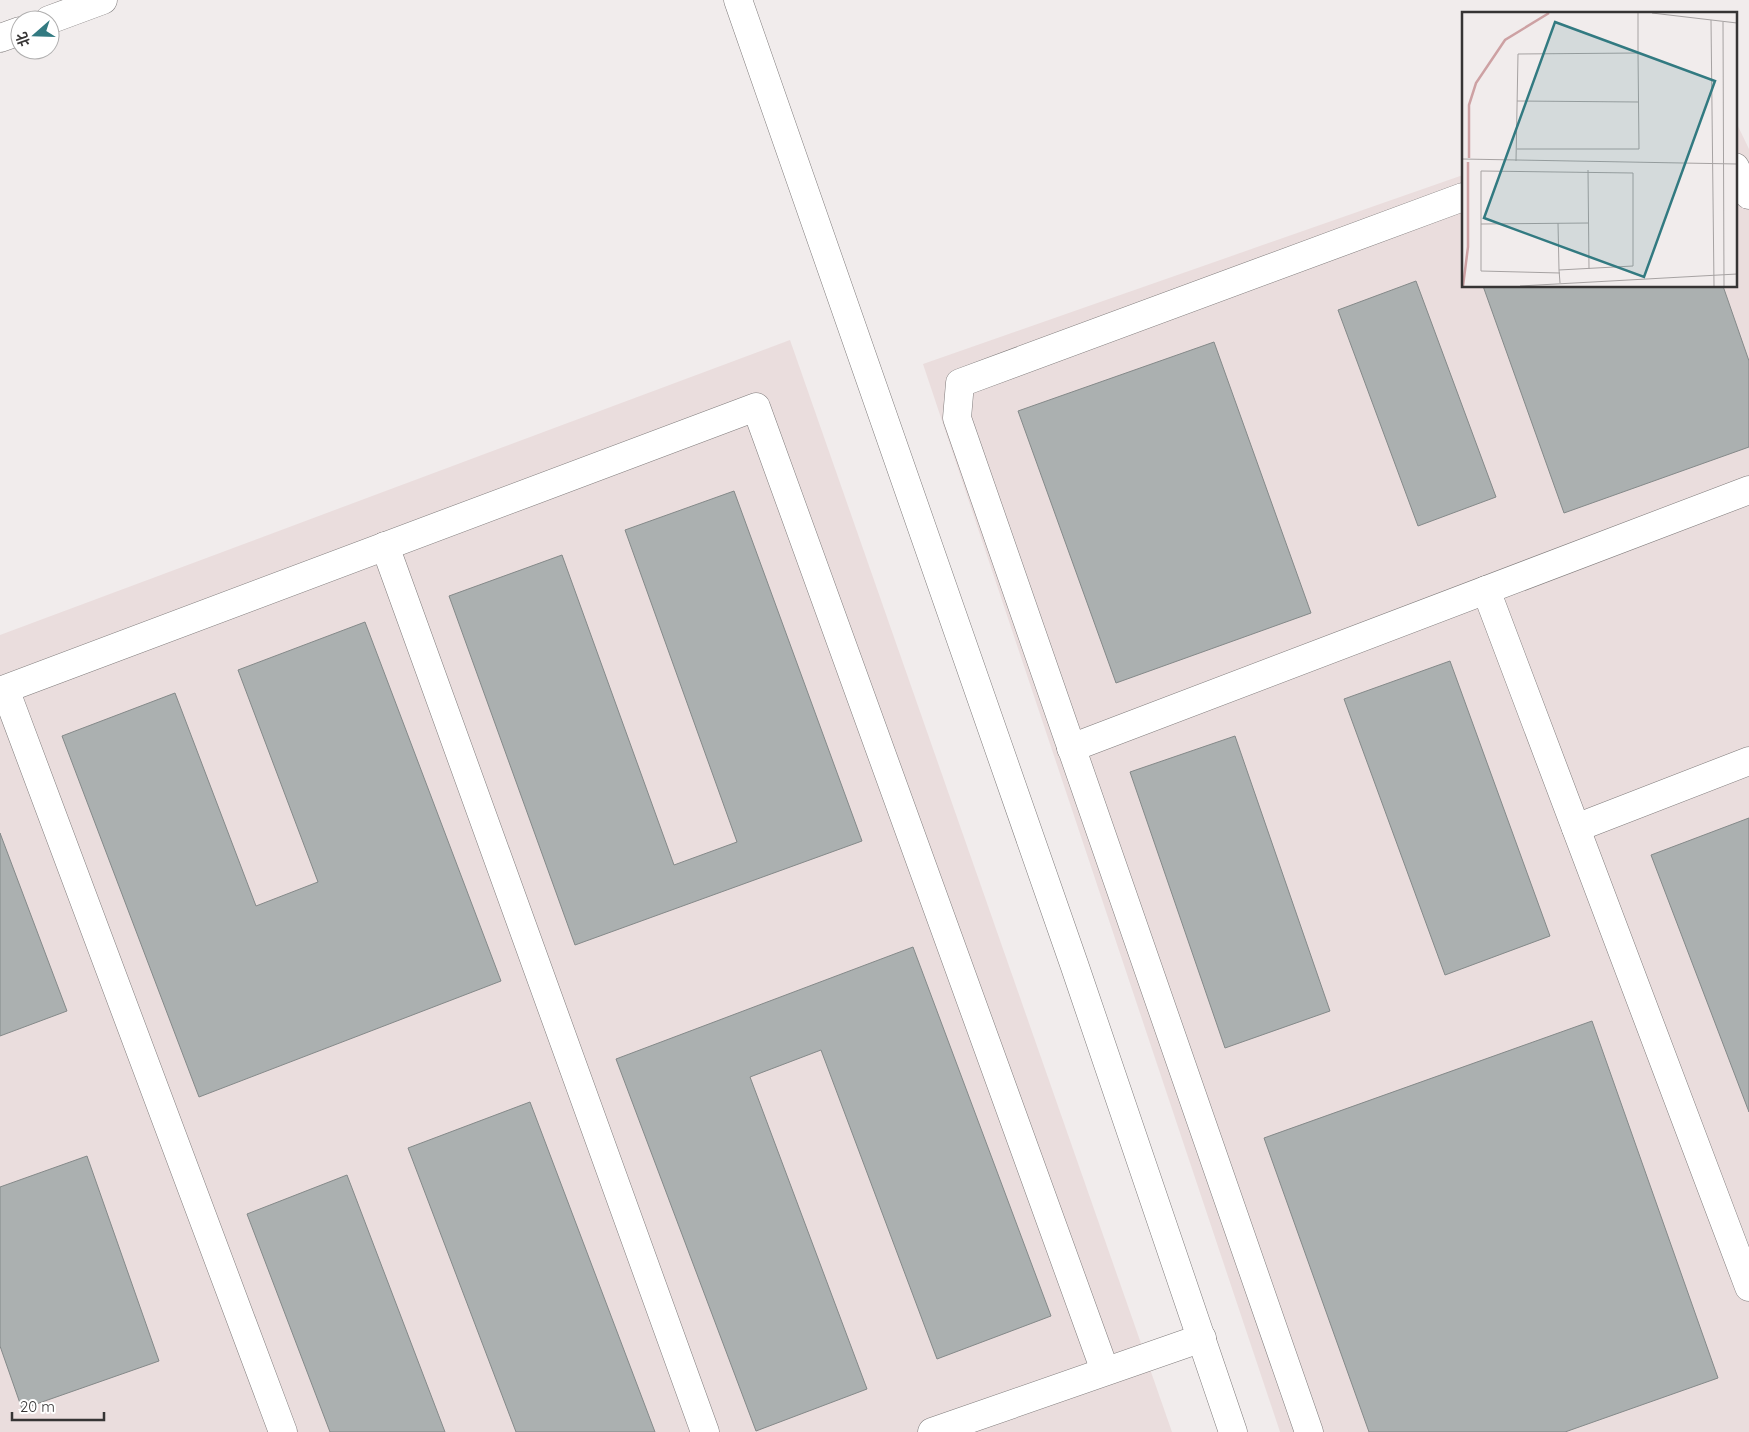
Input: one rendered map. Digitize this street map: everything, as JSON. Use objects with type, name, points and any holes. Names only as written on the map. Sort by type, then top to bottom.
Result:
[{"type":"street","points":[[60,16],[103,0]]},
{"type":"street","points":[[738,0],[1068,945],[1233,1432]]},
{"type":"street","points":[[1736,169],[1749,195]]},
{"type":"street","points":[[1309,1432],[957,418],[960,384],[1462,197]]},
{"type":"street","points":[[283,1432],[2,690],[756,407],[1105,1371]]},
{"type":"street","points":[[1071,748],[1749,490]]},
{"type":"street","points":[[385,546],[705,1432]]},
{"type":"street","points":[[1486,590],[1749,1287]]},
{"type":"street","points":[[1576,828],[1749,761]]},
{"type":"street","points":[[932,1432],[1202,1338]]},
{"type":"shaded area","points":[[1736,122],[1749,149],[1749,1432],[1280,1432],[923,364],[1462,175],[1462,288],[1736,288]]},
{"type":"shaded area","points":[[790,340],[1172,1432],[0,1432],[0,635]]},
{"type":"building","points":[[1416,281],[1496,497],[1418,526],[1338,310]]},
{"type":"building","points":[[1484,288],[1724,288],[1749,361],[1749,447],[1564,513]]},
{"type":"building","points":[[1214,342],[1311,613],[1116,683],[1018,411]]},
{"type":"building","points":[[734,491],[862,841],[575,945],[449,596],[562,555],[674,865],[737,842],[625,530]]},
{"type":"building","points":[[365,622],[501,981],[199,1097],[62,736],[175,693],[256,906],[318,882],[238,670]]},
{"type":"building","points":[[1450,661],[1550,936],[1445,975],[1344,699]]},
{"type":"building","points":[[1235,736],[1330,1011],[1225,1048],[1130,772]]},
{"type":"building","points":[[1749,818],[1749,1112],[1651,855]]},
{"type":"building","points":[[0,833],[67,1011],[0,1036]]},
{"type":"building","points":[[913,947],[1051,1316],[937,1359],[821,1050],[750,1077],[867,1389],[756,1431],[616,1059]]},
{"type":"building","points":[[1592,1021],[1718,1378],[1565,1432],[1369,1432],[1264,1138]]},
{"type":"building","points":[[530,1102],[655,1432],[516,1432],[408,1148]]},
{"type":"building","points":[[87,1156],[159,1361],[22,1409],[0,1346],[0,1187]]},
{"type":"building","points":[[347,1175],[445,1432],[330,1432],[247,1214]]}]
